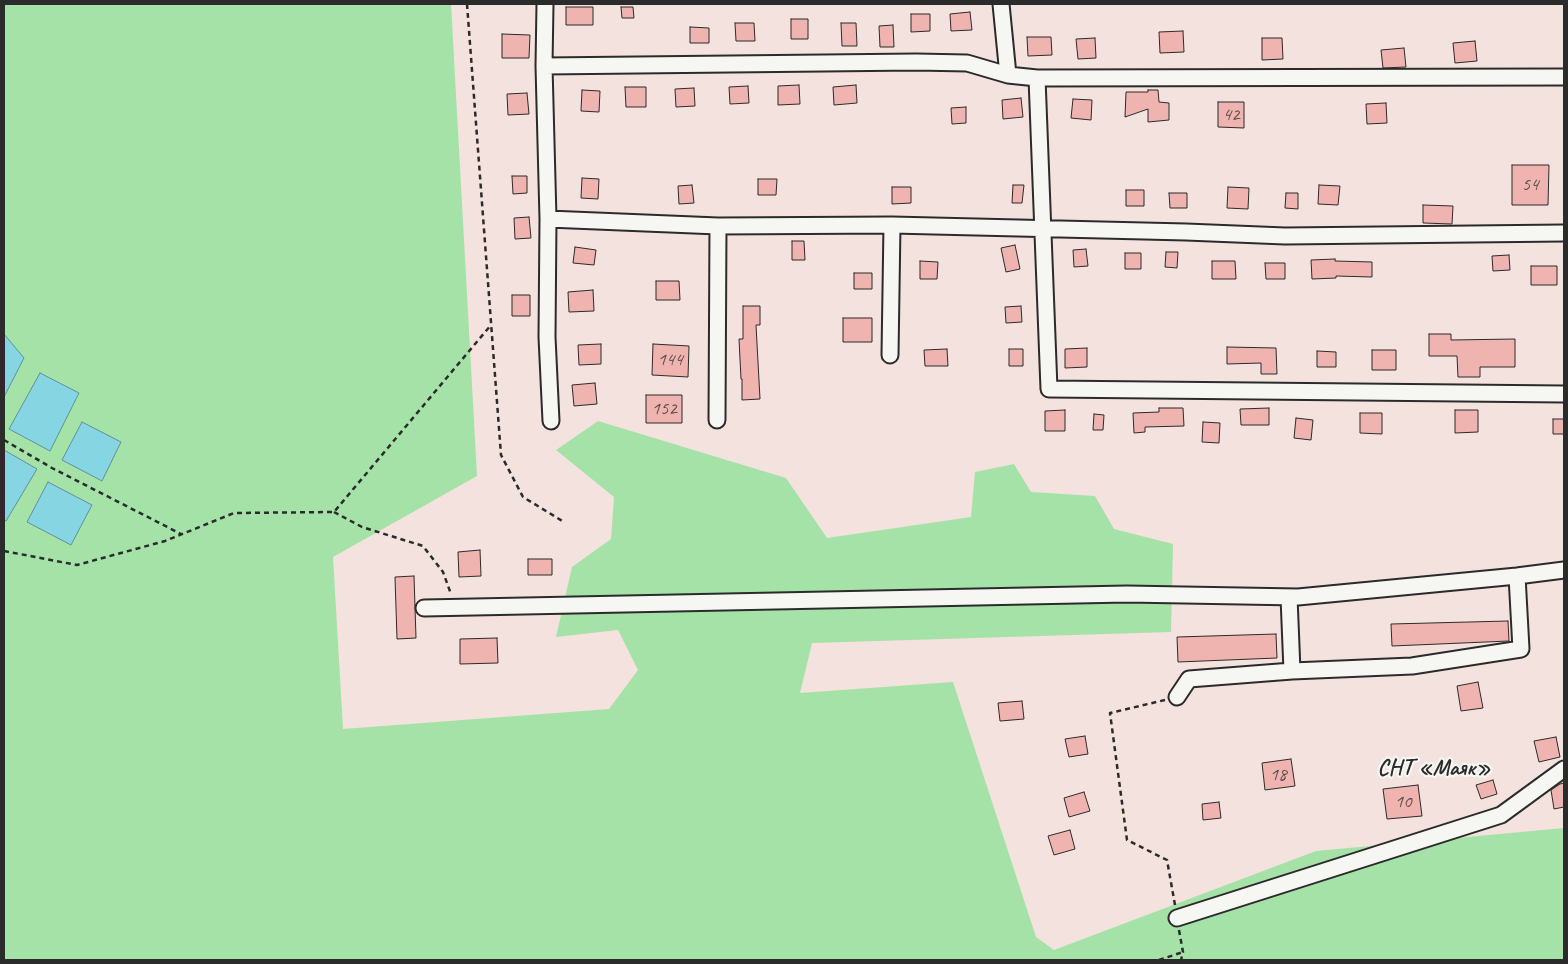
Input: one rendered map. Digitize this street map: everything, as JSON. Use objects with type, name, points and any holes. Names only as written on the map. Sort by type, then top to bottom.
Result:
[{"type":"street","points":[[545,4],[544,66],[548,219],[547,337],[551,421]]},
{"type":"street","points":[[1001,4],[1008,75]]},
{"type":"street","points":[[544,66],[966,63],[1008,75],[1037,78],[1564,78]]},
{"type":"street","points":[[1037,78],[1049,389],[1564,394]]},
{"type":"street","points":[[548,219],[718,226],[892,225],[1285,236],[1564,233]]},
{"type":"street","points":[[890,354],[892,225]]},
{"type":"street","points":[[717,420],[718,226]]},
{"type":"street","points":[[424,608],[1127,594],[1289,597],[1564,570]]},
{"type":"street","points":[[1177,697],[1189,679],[1292,670],[1412,666],[1521,649],[1517,576]]},
{"type":"street","points":[[1289,597],[1292,670]]},
{"type":"street","points":[[1177,918],[1501,815],[1564,768]]},
{"type":"path","points":[[467,4],[501,455],[523,497],[564,522]]},
{"type":"path","points":[[334,512],[491,325]]},
{"type":"path","points":[[4,440],[52,468],[181,534]]},
{"type":"path","points":[[4,551],[77,565],[164,541],[234,513],[334,512],[362,527],[423,546],[443,572],[456,607]]},
{"type":"path","points":[[1177,697],[1110,713],[1126,840],[1167,860],[1183,952],[1181,960]]},
{"type":"path","points":[[1160,960],[1183,952]]},
{"type":"green space","points":[[4,4],[451,4],[477,476],[333,557],[343,729],[609,709],[638,670],[618,630],[556,637],[572,567],[611,539],[614,497],[556,450],[598,421],[786,478],[827,538],[971,517],[975,472],[1014,464],[1031,492],[1095,496],[1114,529],[1173,544],[1171,632],[812,643],[800,693],[953,682],[1036,937],[1054,950],[1316,851],[1564,828],[1564,960],[4,960]]},
{"type":"water","points":[[4,334],[24,358],[4,397]]},
{"type":"water","points":[[40,373],[79,393],[50,451],[9,429]]},
{"type":"water","points":[[82,422],[121,442],[102,481],[62,460]]},
{"type":"water","points":[[4,450],[37,469],[6,521],[4,520]]},
{"type":"water","points":[[48,482],[92,505],[71,545],[27,522]]},
{"type":"building","points":[[566,7],[593,7],[593,25],[566,25]]},
{"type":"building","points":[[621,7],[633,7],[634,18],[622,18]]},
{"type":"building","points":[[970,12],[972,30],[951,31],[950,14]]},
{"type":"building","points":[[911,14],[930,14],[930,31],[911,32]]},
{"type":"building","points":[[791,19],[808,19],[808,39],[791,39]]},
{"type":"building","points":[[735,23],[754,23],[755,41],[736,41]]},
{"type":"building","points":[[841,23],[856,23],[857,46],[842,46]]},
{"type":"building","points":[[893,25],[894,47],[880,47],[879,26]]},
{"type":"building","points":[[690,27],[709,28],[709,43],[690,43]]},
{"type":"building","points":[[1183,31],[1184,52],[1160,53],[1159,32]]},
{"type":"building","points":[[502,34],[530,35],[529,58],[502,58]]},
{"type":"building","points":[[1027,37],[1051,37],[1052,55],[1028,56]]},
{"type":"building","points":[[1095,38],[1096,58],[1078,59],[1076,39]]},
{"type":"building","points":[[1262,38],[1282,38],[1283,59],[1262,60]]},
{"type":"building","points":[[1475,41],[1477,61],[1455,63],[1453,43]]},
{"type":"building","points":[[1404,48],[1406,67],[1383,68],[1381,50]]},
{"type":"building","points":[[799,85],[800,104],[778,105],[778,86]]},
{"type":"building","points":[[856,85],[857,103],[834,105],[833,87]]},
{"type":"building","points":[[748,86],[749,103],[730,104],[729,87]]},
{"type":"building","points":[[625,87],[646,87],[646,107],[626,107]]},
{"type":"building","points":[[694,88],[695,106],[676,107],[675,89]]},
{"type":"building","points":[[582,90],[600,91],[599,112],[581,111]]},
{"type":"building","points":[[1148,90],[1158,90],[1159,102],[1169,103],[1169,120],[1148,122],[1148,109],[1125,117],[1126,92],[1148,92]]},
{"type":"building","points":[[527,93],[529,114],[508,115],[507,94]]},
{"type":"building","points":[[1021,98],[1023,117],[1003,119],[1002,100]]},
{"type":"building","points":[[1073,99],[1092,100],[1091,120],[1071,118]]},
{"type":"building","points":[[1218,102],[1244,102],[1244,128],[1218,127]]},
{"type":"building","points":[[1386,103],[1387,123],[1367,124],[1366,104]]},
{"type":"building","points":[[966,107],[966,123],[952,124],[951,108]]},
{"type":"building","points":[[1512,165],[1549,165],[1548,205],[1512,205]]},
{"type":"building","points":[[512,176],[527,176],[527,193],[513,194]]},
{"type":"building","points":[[582,178],[599,179],[598,199],[581,198]]},
{"type":"building","points":[[758,179],[777,179],[776,195],[758,195]]},
{"type":"building","points":[[692,185],[694,203],[679,204],[678,186]]},
{"type":"building","points":[[1013,185],[1024,185],[1022,203],[1012,203]]},
{"type":"building","points":[[1319,185],[1340,186],[1338,205],[1318,204]]},
{"type":"building","points":[[892,187],[911,187],[911,203],[892,204]]},
{"type":"building","points":[[1228,187],[1249,188],[1248,209],[1227,208]]},
{"type":"building","points":[[1126,190],[1144,190],[1144,206],[1126,206]]},
{"type":"building","points":[[1169,193],[1187,193],[1187,208],[1170,208]]},
{"type":"building","points":[[1286,193],[1298,193],[1298,209],[1285,208]]},
{"type":"building","points":[[1423,205],[1453,206],[1452,224],[1423,223]]},
{"type":"building","points":[[529,217],[531,238],[515,239],[514,218]]},
{"type":"building","points":[[792,241],[804,241],[805,260],[792,260]]},
{"type":"building","points":[[1015,245],[1020,269],[1006,272],[1001,248]]},
{"type":"building","points":[[575,247],[596,250],[594,265],[573,263]]},
{"type":"building","points":[[1086,249],[1088,266],[1074,267],[1073,250]]},
{"type":"building","points":[[1166,252],[1178,252],[1177,268],[1165,267]]},
{"type":"building","points":[[1125,253],[1141,253],[1141,269],[1125,269]]},
{"type":"building","points":[[1509,255],[1510,270],[1493,271],[1492,256]]},
{"type":"building","points":[[1335,259],[1335,261],[1372,262],[1372,277],[1336,276],[1336,278],[1312,279],[1311,260]]},
{"type":"building","points":[[920,261],[938,262],[937,279],[920,279]]},
{"type":"building","points":[[1212,261],[1235,261],[1236,279],[1212,279]]},
{"type":"building","points":[[1265,263],[1285,263],[1285,279],[1266,279]]},
{"type":"building","points":[[1531,266],[1557,266],[1557,285],[1531,285]]},
{"type":"building","points":[[854,273],[872,273],[872,289],[854,289]]},
{"type":"building","points":[[656,281],[679,281],[680,300],[656,300]]},
{"type":"building","points":[[593,290],[594,311],[569,312],[568,292]]},
{"type":"building","points":[[512,295],[530,295],[530,316],[512,316]]},
{"type":"building","points":[[743,306],[760,306],[760,325],[756,325],[760,399],[742,400],[739,339],[743,339]]},
{"type":"building","points":[[1021,306],[1022,322],[1006,323],[1005,307]]},
{"type":"building","points":[[843,318],[872,318],[872,342],[843,342]]},
{"type":"building","points":[[1429,334],[1451,334],[1451,340],[1515,339],[1515,367],[1480,367],[1480,377],[1458,377],[1457,356],[1429,356]]},
{"type":"building","points":[[601,344],[601,364],[579,365],[578,345]]},
{"type":"building","points":[[653,344],[689,346],[688,377],[652,375]]},
{"type":"building","points":[[1227,347],[1276,348],[1277,374],[1261,374],[1261,363],[1227,364]]},
{"type":"building","points":[[1087,348],[1087,367],[1065,368],[1065,349]]},
{"type":"building","points":[[947,349],[948,366],[925,366],[924,350]]},
{"type":"building","points":[[1009,349],[1023,349],[1023,366],[1009,366]]},
{"type":"building","points":[[1372,350],[1396,350],[1396,370],[1372,370]]},
{"type":"building","points":[[1317,351],[1336,352],[1336,367],[1317,367]]},
{"type":"building","points":[[595,383],[597,404],[574,406],[572,385]]},
{"type":"building","points":[[646,395],[682,395],[682,423],[646,423]]},
{"type":"building","points":[[1159,408],[1183,408],[1184,426],[1145,427],[1145,432],[1134,433],[1133,413],[1159,412]]},
{"type":"building","points":[[1269,408],[1269,425],[1241,425],[1240,409]]},
{"type":"building","points":[[1065,410],[1065,431],[1045,431],[1045,411]]},
{"type":"building","points":[[1455,410],[1478,410],[1478,432],[1455,433]]},
{"type":"building","points":[[1360,413],[1382,413],[1382,434],[1360,433]]},
{"type":"building","points":[[1094,414],[1104,415],[1103,430],[1093,430]]},
{"type":"building","points":[[1296,418],[1313,420],[1311,440],[1294,438]]},
{"type":"building","points":[[1553,419],[1564,419],[1564,434],[1553,434]]},
{"type":"building","points":[[1203,422],[1220,423],[1219,443],[1202,442]]},
{"type":"building","points":[[480,550],[481,576],[459,577],[458,552]]},
{"type":"building","points":[[528,559],[552,559],[552,575],[528,575]]},
{"type":"building","points":[[414,576],[416,638],[397,639],[395,577]]},
{"type":"building","points":[[1508,621],[1509,641],[1392,646],[1391,624]]},
{"type":"building","points":[[1276,634],[1277,658],[1178,662],[1177,637]]},
{"type":"building","points":[[497,638],[498,663],[460,664],[460,639]]},
{"type":"building","points":[[1478,682],[1483,708],[1461,711],[1457,686]]},
{"type":"building","points":[[1022,701],[1024,719],[1000,721],[998,703]]},
{"type":"building","points":[[1085,736],[1088,754],[1069,757],[1065,739]]},
{"type":"building","points":[[1556,737],[1560,757],[1539,762],[1534,741]]},
{"type":"building","points":[[1291,759],[1295,786],[1265,790],[1262,763]]},
{"type":"building","points":[[1493,780],[1497,794],[1481,799],[1476,785]]},
{"type":"building","points":[[1564,783],[1564,807],[1554,809],[1551,790]]},
{"type":"building","points":[[1418,785],[1422,816],[1387,819],[1383,789]]},
{"type":"building","points":[[1084,792],[1090,811],[1069,817],[1064,798]]},
{"type":"building","points":[[1219,802],[1221,818],[1203,820],[1202,804]]},
{"type":"building","points":[[1070,830],[1075,849],[1054,855],[1048,836]]},
{"type":"district","name":"СНТ «Маяк»","points":[[1434,769]]}]
